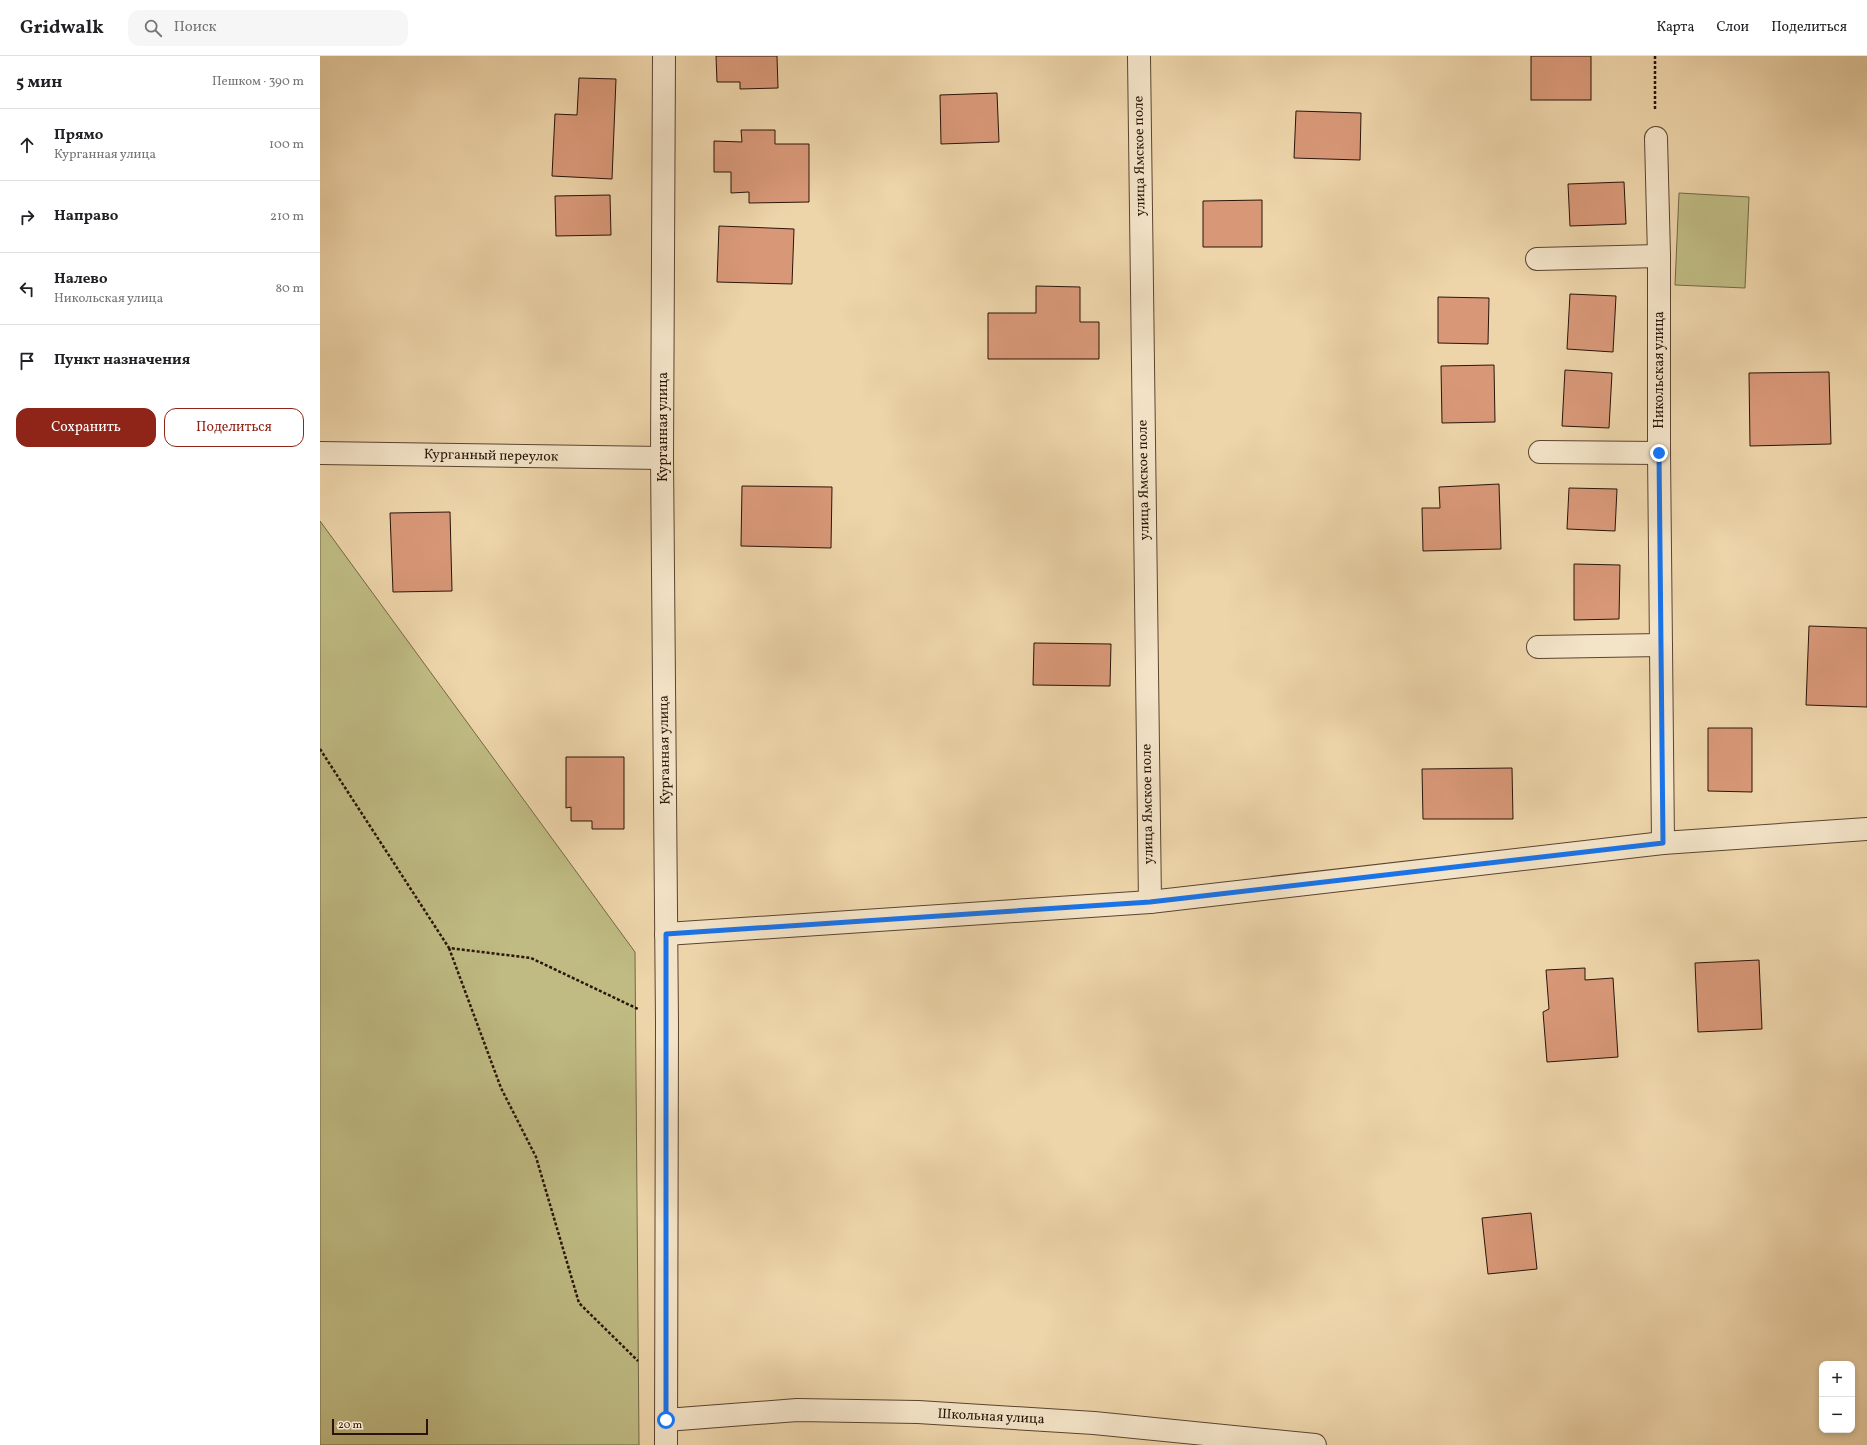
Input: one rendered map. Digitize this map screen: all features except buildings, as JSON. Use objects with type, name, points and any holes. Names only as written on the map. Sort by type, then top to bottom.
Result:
[{"type":"street","name":"Курганная улица","points":[[664,56],[662,458],[667,1023],[666,1445]]},
{"type":"street","name":"улица Ямское поле","points":[[1139,58],[1150,902]]},
{"type":"street","name":"Никольская улица","points":[[1656,138],[1659,256],[1659,453],[1663,843]]},
{"type":"street","points":[[1537,259],[1659,256]]},
{"type":"street","points":[[1540,452],[1659,453]]},
{"type":"street","name":"Курганный переулок","points":[[320,453],[662,458]]},
{"type":"street","points":[[1538,647],[1661,645]]},
{"type":"street","points":[[666,934],[1150,902],[1663,843],[1867,829]]},
{"type":"street","name":"Школьная улица","points":[[666,1420],[798,1410],[918,1412],[1094,1423],[1315,1445]]},
{"type":"path","points":[[1654,56],[1656,138]]},
{"type":"path","points":[[320,749],[449,948],[501,1088],[536,1157],[579,1303],[666,1388]]},
{"type":"path","points":[[449,948],[531,958],[667,1023]]},
{"type":"shaded area","points":[[1679,193],[1749,197],[1745,288],[1675,285]]},
{"type":"shaded area","points":[[320,521],[635,952],[639,1445],[320,1445]]},
{"type":"route","points":[[666,1420],[666,934],[1150,902],[1663,843],[1659,453]]}]
